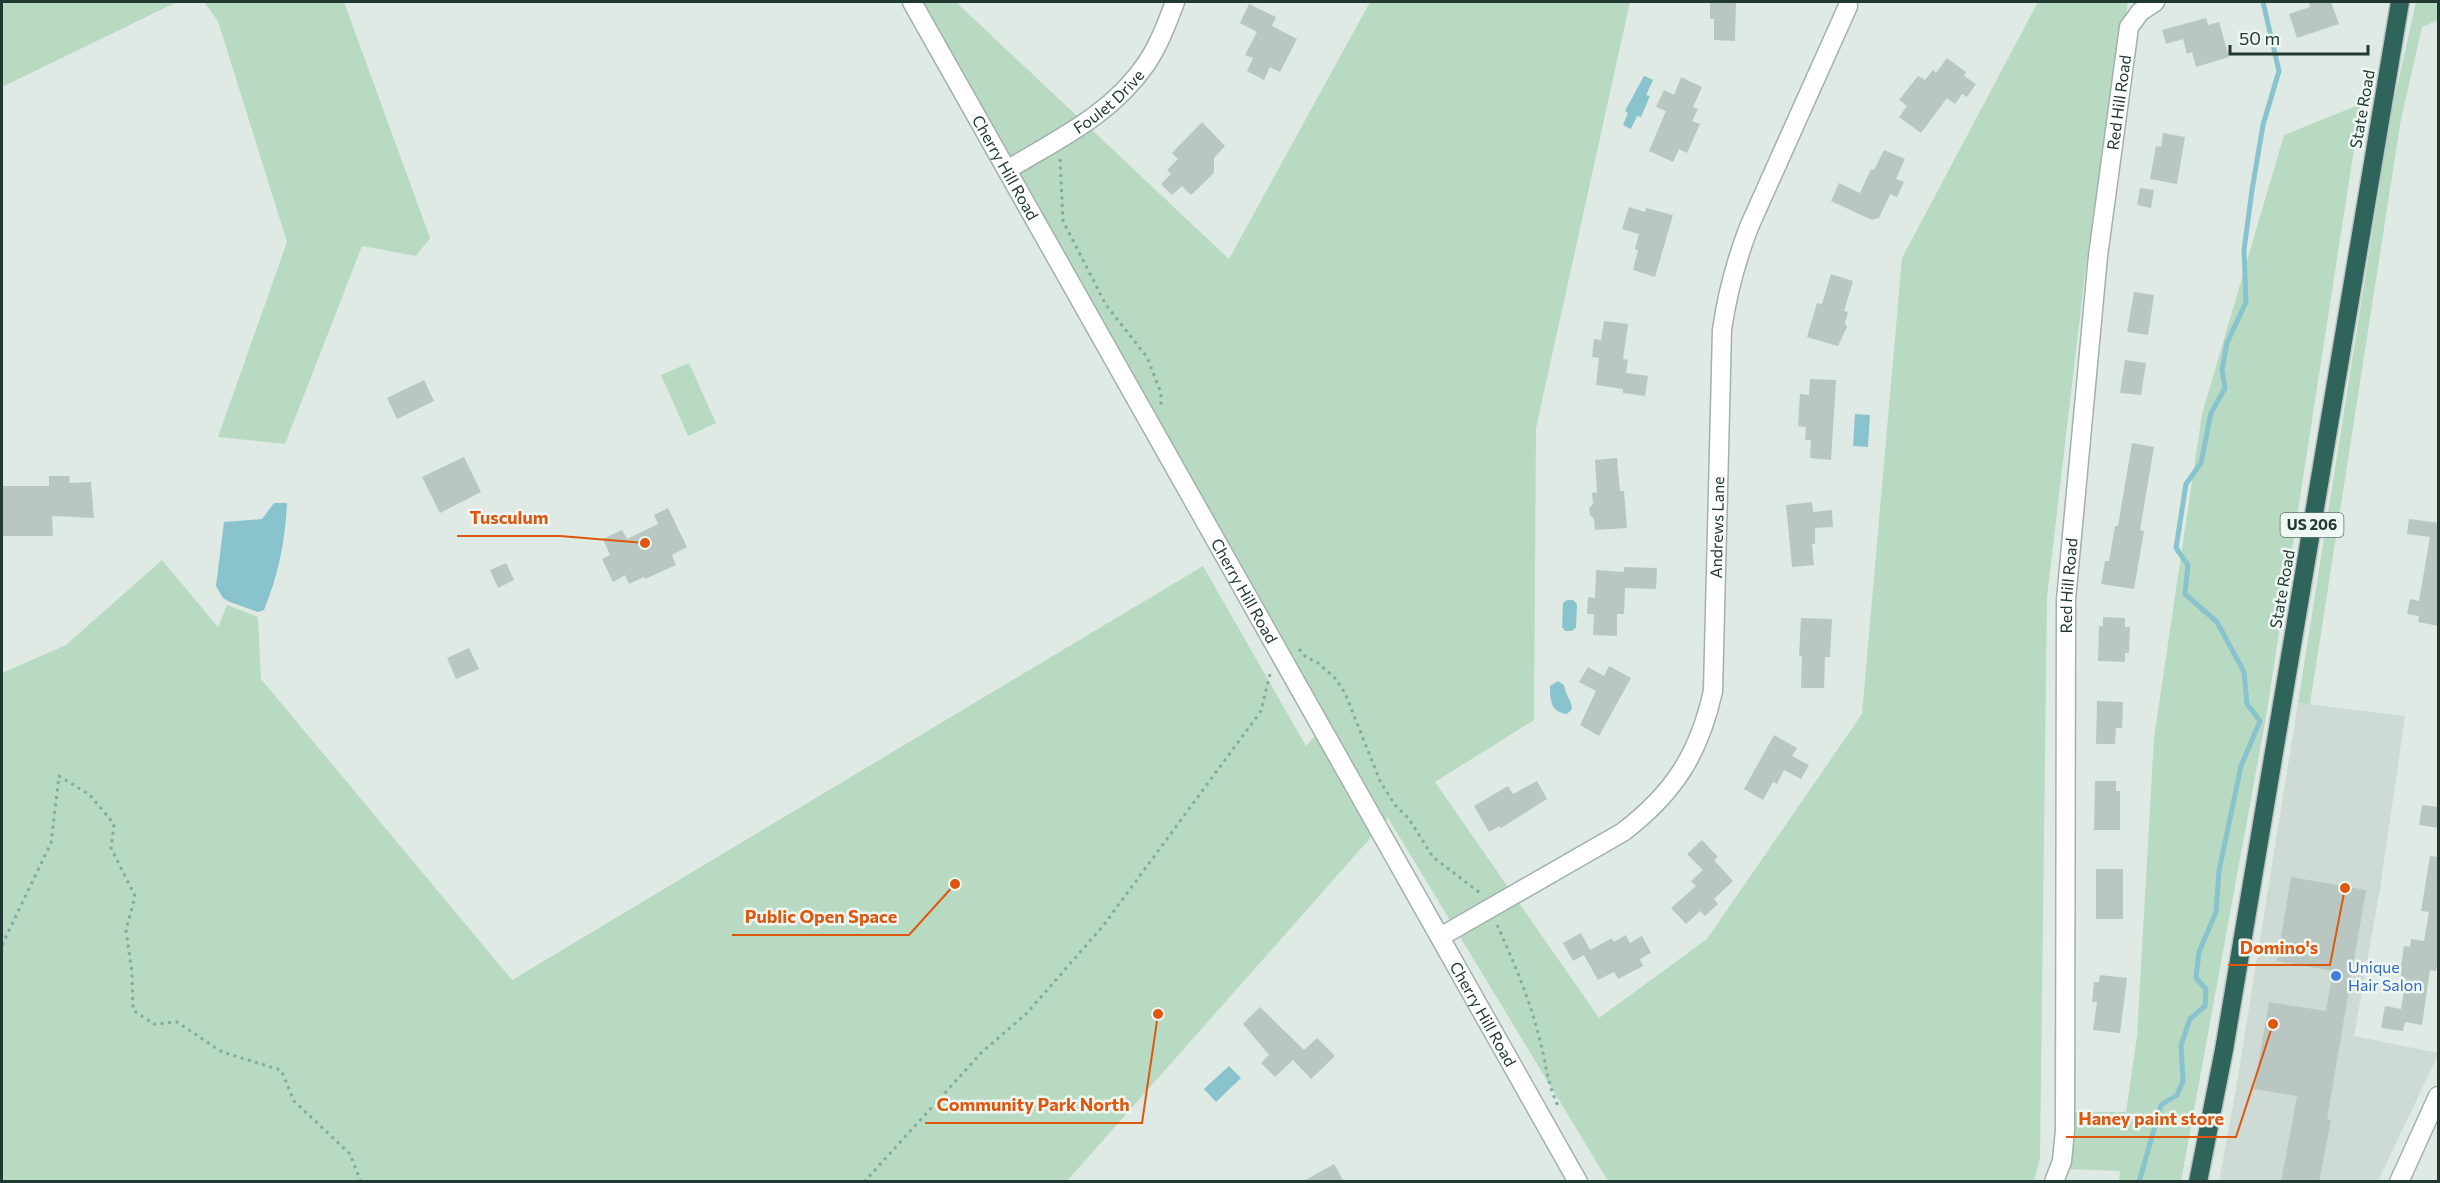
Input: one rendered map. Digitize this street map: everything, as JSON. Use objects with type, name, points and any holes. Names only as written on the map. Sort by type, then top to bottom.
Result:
[{"type":"highway","name":"State Road","points":[[2198,1182],[2224,1050],[2400,2]]},
{"type":"street","name":"Cherry Hill Road","points":[[912,2],[1578,1182]]},
{"type":"street","name":"Foulet Drive","points":[[1007,170],[1091,121],[1126,90],[1146,64],[1162,35],[1175,2]]},
{"type":"street","name":"Red Hill Road","points":[[2054,1182],[2062,1161],[2065,1130],[2066,600],[2098,256],[2129,27],[2140,12],[2155,2]]},
{"type":"street","name":"Andrews Lane","points":[[1440,937],[1623,832],[1666,794],[1683,771],[1697,746],[1707,719],[1713,691],[1722,330],[1727,292],[1749,227],[1848,6]]},
{"type":"street","points":[[2399,1182],[2439,1096]]},
{"type":"path","points":[[1057,141],[1061,166],[1060,205],[1063,221],[1107,305],[1147,357],[1161,393],[1161,407],[1165,414]]},
{"type":"path","points":[[1295,644],[1306,657],[1318,663],[1335,678],[1345,693],[1380,781],[1395,805],[1409,819],[1433,856],[1479,892],[1484,900]]},
{"type":"path","points":[[864,1182],[982,1052],[1026,1014],[1103,926],[1261,711],[1270,672]]},
{"type":"path","points":[[2,945],[51,843],[59,776],[90,795],[114,824],[111,848],[135,897],[126,930],[132,973],[133,1010],[154,1024],[177,1022],[222,1052],[281,1070],[294,1101],[350,1154],[361,1182]]},
{"type":"path","points":[[1494,919],[1515,962],[1539,1034],[1549,1087],[1563,1116]]},
{"type":"shaded area","points":[[2298,703],[2405,716],[2380,889],[2354,1036],[2438,1053],[2438,1055],[2378,1181],[2219,1182],[2236,1089]]},
{"type":"green space","points":[[2,2],[177,2],[2,87]]},
{"type":"green space","points":[[204,2],[344,2],[430,238],[416,256],[362,246],[285,444],[218,437],[287,242],[218,21]]},
{"type":"green space","points":[[916,2],[959,2],[958,4],[1229,259],[1370,2],[1630,2],[1536,428],[1534,720],[1435,782],[1599,1018],[1707,939],[1862,714],[1902,258],[2038,2],[2128,2],[2086,266],[2047,597],[2040,1158],[2034,1181],[1608,1181],[1388,818],[1067,1181],[2,1181],[2,673],[66,645],[162,560],[218,627],[227,605],[258,617],[261,679],[512,980],[1203,566],[1306,746],[1324,726]]},
{"type":"green space","points":[[2416,2],[2438,2],[2438,20],[2422,27],[2401,119],[2310,704],[2298,703],[2391,114]]},
{"type":"green space","points":[[2361,104],[2266,717],[2181,1181],[2119,1181],[2120,1171],[2066,1169],[2070,1112],[2126,1112],[2137,1036],[2154,738],[2202,414],[2284,135]]},
{"type":"green space","points":[[689,363],[716,423],[688,436],[661,375]]},
{"type":"water","points":[[1644,76],[1653,80],[1646,95],[1650,96],[1641,117],[1637,116],[1631,129],[1623,125],[1628,113],[1625,111]]},
{"type":"water","points":[[1855,414],[1870,415],[1868,447],[1853,446]]},
{"type":"water","points":[[274,503],[287,503],[285,531],[269,596],[264,610],[258,612],[223,598],[216,586],[224,522],[262,519]]},
{"type":"water","points":[[1573,600],[1577,604],[1576,628],[1571,631],[1565,631],[1562,627],[1563,603]]},
{"type":"water","points":[[1558,681],[1564,685],[1572,706],[1567,714],[1558,711],[1552,705],[1550,686]]},
{"type":"water","points":[[1229,1066],[1241,1078],[1216,1102],[1204,1089]]},
{"type":"building","points":[[1710,2],[1736,2],[1735,41],[1714,40],[1714,19],[1710,19]]},
{"type":"building","points":[[2309,2],[2331,2],[2339,24],[2297,38],[2289,14],[2310,7]]},
{"type":"building","points":[[1249,4],[1276,17],[1272,26],[1297,39],[1280,72],[1270,67],[1264,80],[1247,71],[1253,58],[1245,55],[1257,32],[1240,23]]},
{"type":"building","points":[[2206,18],[2208,25],[2219,22],[2229,57],[2196,67],[2192,52],[2187,54],[2183,39],[2166,44],[2162,30]]},
{"type":"building","points":[[1947,58],[1966,72],[1964,76],[1976,84],[1967,97],[1962,94],[1955,104],[1947,98],[1921,133],[1899,117],[1907,106],[1899,100],[1918,76],[1925,80],[1933,70],[1936,73]]},
{"type":"building","points":[[1681,77],[1702,87],[1693,107],[1698,109],[1692,121],[1700,124],[1687,153],[1679,149],[1673,162],[1649,151],[1666,111],[1656,107],[1664,90],[1674,95]]},
{"type":"building","points":[[1202,122],[1225,146],[1214,158],[1214,173],[1191,195],[1182,186],[1172,195],[1161,184],[1171,174],[1167,170],[1178,159],[1172,153]]},
{"type":"building","points":[[2163,133],[2185,137],[2177,184],[2150,179],[2156,146],[2161,147]]},
{"type":"building","points":[[1884,150],[1905,159],[1896,179],[1904,182],[1897,197],[1890,194],[1879,218],[1872,220],[1831,201],[1839,183],[1860,193],[1871,169],[1874,170]]},
{"type":"building","points":[[2140,188],[2154,190],[2151,208],[2137,205]]},
{"type":"building","points":[[1629,207],[1645,212],[1646,208],[1673,215],[1655,277],[1633,270],[1639,234],[1622,229]]},
{"type":"building","points":[[1831,274],[1853,281],[1844,311],[1848,312],[1845,323],[1847,327],[1838,346],[1807,337],[1817,303],[1822,304]]},
{"type":"building","points":[[2134,292],[2154,295],[2148,335],[2127,332]]},
{"type":"building","points":[[1604,321],[1628,324],[1623,359],[1628,360],[1626,373],[1648,376],[1645,396],[1623,393],[1623,389],[1596,385],[1599,358],[1592,357],[1594,339],[1601,340]]},
{"type":"building","points":[[2125,360],[2146,363],[2141,395],[2120,393]]},
{"type":"building","points":[[1810,379],[1836,380],[1831,460],[1810,458],[1811,440],[1805,440],[1806,427],[1798,426],[1800,394],[1809,395]]},
{"type":"building","points":[[424,380],[434,401],[397,419],[387,398]]},
{"type":"building","points":[[2132,443],[2154,447],[2140,530],[2144,531],[2134,589],[2101,584],[2105,561],[2109,561],[2115,526],[2118,526]]},
{"type":"building","points":[[464,457],[481,492],[440,513],[422,477]]},
{"type":"building","points":[[1617,458],[1620,491],[1624,491],[1627,528],[1595,530],[1594,519],[1590,515],[1589,508],[1593,504],[1592,493],[1597,492],[1595,460]]},
{"type":"building","points":[[49,476],[70,476],[69,483],[91,482],[94,518],[52,516],[53,536],[2,536],[2,486],[49,486]]},
{"type":"building","points":[[1812,502],[1813,512],[1832,510],[1833,527],[1815,528],[1815,544],[1812,544],[1814,565],[1792,567],[1786,505]]},
{"type":"building","points":[[668,508],[687,547],[672,555],[676,565],[629,584],[625,575],[613,582],[602,559],[610,555],[603,539],[622,530],[627,539],[658,524],[654,515]]},
{"type":"building","points":[[2409,519],[2439,523],[2439,626],[2418,622],[2419,616],[2407,614],[2410,599],[2419,601],[2430,537],[2407,534]]},
{"type":"building","points":[[506,563],[514,580],[498,588],[490,570]]},
{"type":"building","points":[[1624,567],[1657,568],[1656,589],[1625,588],[1624,614],[1617,614],[1617,636],[1593,635],[1594,614],[1587,614],[1588,597],[1595,598],[1596,570],[1624,572]]},
{"type":"building","points":[[2103,617],[2125,618],[2125,627],[2130,627],[2129,653],[2125,653],[2125,662],[2098,661],[2099,626],[2103,626]]},
{"type":"building","points":[[1801,618],[1832,619],[1830,657],[1825,657],[1824,688],[1801,688],[1802,656],[1799,656]]},
{"type":"building","points":[[469,648],[479,669],[456,679],[447,658]]},
{"type":"building","points":[[1609,666],[1631,678],[1599,736],[1580,725],[1596,691],[1579,682],[1588,667],[1604,676]]},
{"type":"building","points":[[2097,701],[2123,702],[2122,728],[2116,728],[2115,744],[2096,744]]},
{"type":"building","points":[[1774,735],[1797,748],[1792,756],[1809,765],[1801,779],[1784,770],[1777,784],[1773,782],[1763,800],[1744,789]]},
{"type":"building","points":[[1537,781],[1547,799],[1501,828],[1500,826],[1489,832],[1474,806],[1508,786],[1513,794]]},
{"type":"building","points":[[2095,781],[2116,781],[2116,791],[2120,791],[2120,830],[2094,830]]},
{"type":"building","points":[[2422,805],[2439,807],[2439,828],[2419,825]]},
{"type":"building","points":[[1702,840],[1718,857],[1714,860],[1733,881],[1714,899],[1718,904],[1705,916],[1700,911],[1686,924],[1671,908],[1696,886],[1691,881],[1703,870],[1687,854]]},
{"type":"building","points":[[2430,856],[2439,857],[2439,954],[2436,971],[2430,970],[2422,1025],[2405,1022],[2403,1031],[2381,1028],[2385,1006],[2401,1009],[2406,979],[2396,972],[2401,966],[2404,946],[2410,947],[2411,939],[2424,941],[2429,912],[2421,911]]},
{"type":"building","points":[[2096,869],[2123,869],[2123,919],[2096,919]]},
{"type":"building","points":[[2291,877],[2366,890],[2327,1119],[2331,1120],[2319,1182],[2281,1182],[2297,1096],[2254,1089],[2269,1002],[2326,1011],[2333,971],[2277,961]]},
{"type":"building","points":[[1581,933],[1590,950],[1612,938],[1614,942],[1626,935],[1630,943],[1642,936],[1651,953],[1640,959],[1643,966],[1618,979],[1614,972],[1598,980],[1584,955],[1573,961],[1563,943]]},
{"type":"building","points":[[2100,975],[2127,978],[2120,1033],[2093,1030],[2097,1002],[2092,1002],[2094,982],[2099,982]]},
{"type":"building","points":[[1260,1007],[1304,1050],[1317,1038],[1335,1056],[1311,1079],[1293,1060],[1275,1077],[1261,1063],[1269,1055],[1243,1024]]},
{"type":"building","points":[[1334,1164],[1344,1182],[1302,1182]]},
{"type":"waterway","points":[[2139,1182],[2161,1105],[2177,1095],[2183,1081],[2181,1045],[2190,1019],[2205,1006],[2206,989],[2196,978],[2199,952],[2216,912],[2219,871],[2241,766],[2260,721],[2247,704],[2244,672],[2217,622],[2185,594],[2188,565],[2176,548],[2186,484],[2201,463],[2211,413],[2225,388],[2222,370],[2227,343],[2246,302],[2244,250],[2252,190],[2263,125],[2279,71],[2263,2]]},
{"type":"place","name":"Tusculum","points":[[645,543]]},
{"type":"place","name":"Public Open Space","points":[[955,884]]},
{"type":"place","name":"Domino's","points":[[2345,888]]},
{"type":"place","name":"Unique Hair Salon","points":[[2336,976]]},
{"type":"place","name":"Community Park North","points":[[1158,1014]]},
{"type":"place","name":"Haney paint store","points":[[2273,1024]]}]
